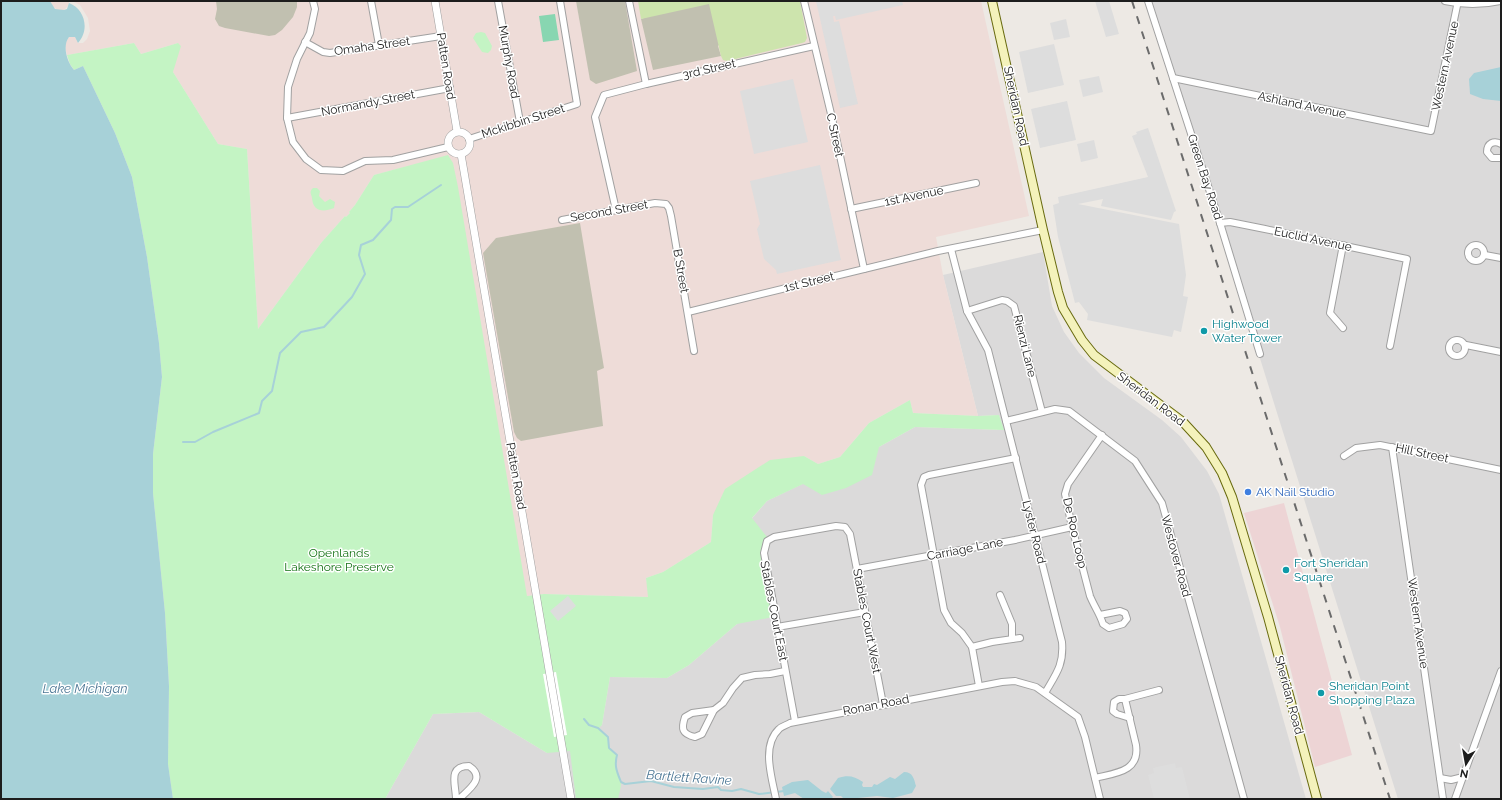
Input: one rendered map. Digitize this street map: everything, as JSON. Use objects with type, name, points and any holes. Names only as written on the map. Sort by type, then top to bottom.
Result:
[{"type":"main road","name":"Sheridan Road","points":[[992,1],[1043,230],[1063,308],[1082,340],[1102,361],[1183,422],[1206,447],[1222,473],[1232,497],[1264,602],[1317,799]]},
{"type":"street","points":[[313,1],[315,9],[310,33],[297,59],[288,87],[287,118],[293,142],[306,159],[321,170],[343,170],[365,161],[393,160],[448,147]]},
{"type":"street","points":[[371,1],[379,46]]},
{"type":"street","name":"Patten Road","points":[[435,1],[457,132]]},
{"type":"street","name":"Murphy Road","points":[[498,1],[520,122]]},
{"type":"street","name":"Mckibbin Street","points":[[469,139],[577,104],[560,1]]},
{"type":"street","points":[[629,1],[646,84]]},
{"type":"street","name":"C Street","points":[[804,1],[832,118],[864,269]]},
{"type":"street","name":"Green Bay Road","points":[[1148,1],[1220,223],[1260,354]]},
{"type":"street","points":[[1445,1],[1483,4],[1500,1]]},
{"type":"street","name":"Western Avenue","points":[[1431,131],[1458,2]]},
{"type":"street","name":"Omaha Street","points":[[305,42],[323,52],[330,53],[441,36]]},
{"type":"street","name":"3rd Street","points":[[616,210],[595,117],[604,95],[814,46]]},
{"type":"street","name":"Ashland Avenue","points":[[1173,78],[1431,131]]},
{"type":"street","name":"Normandy Street","points":[[287,118],[450,88]]},
{"type":"street","points":[[457,132],[465,133],[469,139],[468,150],[461,154],[453,153],[448,147],[449,136],[457,132]]},
{"type":"street","points":[[1501,144],[1498,142],[1492,142],[1487,149],[1488,154],[1492,158],[1501,158]]},
{"type":"street","name":"Patten Road","points":[[461,154],[571,799]]},
{"type":"street","name":"1st Avenue","points":[[851,209],[976,183]]},
{"type":"street","name":"Second Street","points":[[562,220],[655,203]]},
{"type":"street","name":"B Street","points":[[655,203],[666,204],[669,208],[694,351]]},
{"type":"street","name":"Euclid Avenue","points":[[1220,223],[1230,222],[1406,259],[1390,346]]},
{"type":"street","name":"1st Street","points":[[688,312],[930,253],[1043,230]]},
{"type":"street","points":[[1343,245],[1330,314],[1343,328]]},
{"type":"street","name":"Lyster Road","points":[[951,249],[967,311],[988,350],[1063,651],[1060,667],[1045,692]]},
{"type":"street","points":[[1484,255],[1501,258]]},
{"type":"street","name":"Rienzi Lane","points":[[967,311],[1002,300],[1007,301],[1014,306],[1042,412]]},
{"type":"street","points":[[1466,346],[1501,352]]},
{"type":"street","name":"Westover Road","points":[[1006,421],[1055,409],[1068,411],[1135,461],[1162,503],[1244,799]]},
{"type":"street","name":"De Roo Loop","points":[[1100,615],[1090,596],[1066,500],[1068,484],[1102,436]]},
{"type":"street","name":"Hill Street","points":[[1344,456],[1356,448],[1380,445],[1501,470]]},
{"type":"street","name":"Western Avenue","points":[[1392,447],[1443,799]]},
{"type":"street","points":[[979,686],[972,647],[969,641],[951,624],[944,610],[921,485],[924,477],[929,474],[1016,458]]},
{"type":"street","name":"Stables Court East","points":[[795,721],[777,627],[764,546],[767,541],[774,537],[836,526],[845,527],[850,534],[851,539]]},
{"type":"street","name":"Carriage Lane","points":[[857,569],[1072,527]]},
{"type":"street","name":"Stables Court West","points":[[851,539],[883,704]]},
{"type":"street","points":[[1000,595],[1012,624],[1012,639]]},
{"type":"street","points":[[777,627],[865,612]]},
{"type":"street","points":[[972,647],[992,642],[1020,638]]},
{"type":"street","points":[[714,710],[684,717],[682,727],[683,730],[688,735],[695,737],[702,734],[714,710],[723,703],[742,678],[785,671]]},
{"type":"street","points":[[1455,799],[1501,671]]},
{"type":"street","name":"Ronan Road","points":[[776,799],[769,755],[773,737],[780,729],[795,721],[1002,682],[1015,681],[1026,683],[1045,692]]},
{"type":"street","points":[[1130,718],[1116,714],[1113,711],[1114,702],[1119,699],[1125,699],[1159,690]]},
{"type":"street","points":[[1045,692],[1078,717],[1085,737],[1100,799]]},
{"type":"street","points":[[1095,778],[1125,770],[1135,760],[1137,751],[1125,699]]},
{"type":"street","points":[[469,766],[474,769],[476,773],[477,778],[475,784],[458,799],[454,777],[460,768],[469,766]]},
{"type":"street","points":[[1440,778],[1451,780],[1463,777]]},
{"type":"shaded area","points":[[50,1],[69,1],[69,5],[64,10],[59,11],[52,6]]},
{"type":"shaded area","points":[[72,1],[981,1],[1029,216],[936,237],[943,275],[978,416],[913,413],[910,400],[869,423],[840,457],[818,464],[804,456],[713,515],[711,542],[663,572],[646,578],[649,597],[544,594],[372,622],[447,156],[374,175],[349,212],[350,213],[346,217],[345,216],[321,243],[258,329],[247,149],[218,144],[173,72],[178,43],[141,54],[134,43],[67,55],[65,46],[69,37],[75,37],[78,43],[83,43],[87,39],[90,31],[88,18],[80,5]]},
{"type":"shaded area","points":[[216,1],[297,1],[297,7],[293,17],[282,30],[275,35],[269,36],[219,26],[215,19],[217,9]]},
{"type":"shaded area","points":[[576,1],[625,1],[637,71],[596,84],[590,80]]},
{"type":"shaded area","points":[[644,1],[760,1],[718,46],[721,56],[653,70],[641,19],[647,17]]},
{"type":"shaded area","points":[[816,1],[902,1],[903,5],[836,20],[835,16],[833,16],[834,22],[839,21],[858,104],[840,108]]},
{"type":"shaded area","points":[[1095,1],[1109,1],[1119,34],[1106,37]]},
{"type":"shaded area","points":[[1148,1],[1501,1],[1501,799],[1398,799]]},
{"type":"shaded area","points":[[1066,19],[1070,37],[1054,40],[1050,23]]},
{"type":"shaded area","points":[[1054,44],[1064,85],[1028,93],[1019,52]]},
{"type":"shaded area","points":[[1099,76],[1103,92],[1083,97],[1079,80]]},
{"type":"shaded area","points":[[793,79],[808,142],[754,154],[740,91]]},
{"type":"shaded area","points":[[1067,101],[1076,140],[1040,148],[1031,109]]},
{"type":"shaded area","points":[[1148,128],[1176,211],[1174,212],[1171,220],[1101,206],[1103,199],[1078,204],[1179,224],[1186,275],[1183,296],[1188,297],[1181,332],[1174,330],[1172,337],[1087,320],[1088,314],[1079,302],[1075,303],[1058,237],[1053,205],[1059,203],[1058,197],[1148,177],[1132,136],[1137,134],[1136,132]]},
{"type":"shaded area","points":[[1094,140],[1098,158],[1081,162],[1077,144]]},
{"type":"shaded area","points":[[820,165],[841,260],[777,274],[776,270],[764,259],[757,229],[760,224],[750,181]]},
{"type":"shaded area","points":[[580,223],[604,368],[597,371],[603,426],[521,441],[517,438],[514,432],[483,253],[496,238]]},
{"type":"shaded area","points":[[1043,252],[1052,306],[1064,332],[1079,353],[1104,378],[1162,420],[1181,437],[1207,471],[1219,494],[1306,799],[385,799],[433,714],[479,712],[547,753],[602,725],[610,677],[667,678],[689,665],[737,624],[748,523],[767,501],[879,447],[915,427],[1003,430],[999,415],[978,416],[943,275]]},
{"type":"shaded area","points":[[1284,503],[1352,755],[1315,767],[1280,627],[1244,513]]},
{"type":"shaded area","points":[[568,596],[576,606],[558,621],[550,611]]},
{"type":"shaded area","points":[[1175,763],[1176,768],[1182,767],[1190,799],[1154,799],[1148,775],[1154,773],[1153,768]]},
{"type":"green space","points":[[638,1],[800,1],[807,38],[805,42],[802,43],[727,61],[723,60],[721,56],[709,4],[641,19]]},
{"type":"green space","points":[[555,14],[559,40],[543,42],[539,16]]},
{"type":"green space","points":[[476,33],[485,33],[492,46],[488,53],[482,52],[473,38]]},
{"type":"green space","name":"Openlands Lakeshore Preserve","points":[[134,43],[141,54],[178,43],[181,46],[173,72],[218,144],[247,149],[258,329],[321,243],[345,216],[346,217],[350,213],[349,212],[374,175],[448,155],[453,163],[458,187],[527,596],[544,594],[648,597],[646,578],[663,572],[711,542],[713,515],[725,489],[770,460],[804,456],[818,464],[840,457],[869,423],[910,400],[913,413],[978,416],[999,415],[1004,430],[915,427],[879,447],[872,475],[846,488],[822,495],[803,484],[767,501],[752,518],[767,537],[763,541],[761,551],[773,617],[737,624],[689,665],[667,678],[610,677],[602,725],[599,728],[608,737],[609,748],[617,755],[616,768],[621,779],[618,799],[576,799],[570,751],[547,753],[479,712],[433,714],[385,799],[173,799],[168,764],[169,686],[165,613],[153,493],[153,454],[162,377],[159,343],[147,257],[132,177],[115,133],[83,66],[74,70],[67,55]]},
{"type":"green space","points":[[313,188],[317,188],[320,191],[319,196],[325,202],[330,199],[335,202],[334,208],[319,210],[316,208],[314,206],[311,193]]},
{"type":"water","name":"Lake Michigan","points":[[1,1],[50,1],[55,9],[64,10],[67,9],[69,3],[79,10],[84,20],[84,32],[78,43],[75,37],[69,37],[66,45],[67,58],[74,70],[83,66],[115,133],[132,177],[147,257],[159,343],[162,377],[153,454],[153,493],[165,613],[169,686],[168,764],[173,799],[1,799]]},
{"type":"water","points":[[1501,67],[1501,101],[1483,99],[1470,94],[1469,79],[1474,73]]},
{"type":"water","points":[[904,772],[909,773],[914,778],[916,786],[912,793],[893,798],[877,796],[848,799],[841,796],[836,796],[830,789],[838,778],[842,777],[848,776],[857,778],[863,782],[863,787],[872,787],[874,784],[877,785],[890,777],[895,779]]},
{"type":"water","points":[[808,780],[822,791],[826,793],[828,791],[833,797],[831,799],[804,799],[795,793],[784,796],[782,787],[792,782]]},
{"type":"pier","points":[[556,672],[567,735],[554,737],[543,674]]},
{"type":"waterway","points":[[183,442],[195,442],[213,432],[259,413],[262,401],[272,391],[280,353],[301,332],[324,327],[352,297],[365,274],[359,255],[361,245],[373,240],[391,220],[392,209],[395,207],[408,207],[441,185]]},
{"type":"waterway","name":"Bartlett Ravine","points":[[584,719],[589,725],[598,728],[608,737],[609,748],[617,755],[616,769],[618,775],[621,782],[625,784],[651,781],[674,787],[703,789],[718,787],[721,790],[732,791],[741,789],[759,794],[784,791]]},
{"type":"railway","points":[[1132,1],[1390,799]]},
{"type":"place","name":"Highwood Water Tower","points":[[1204,331]]},
{"type":"place","name":"AK Nail Studio","points":[[1248,492]]},
{"type":"place","name":"Fort Sheridan Square","points":[[1286,570]]},
{"type":"place","name":"Sheridan Point Shopping Plaza","points":[[1321,693]]}]
